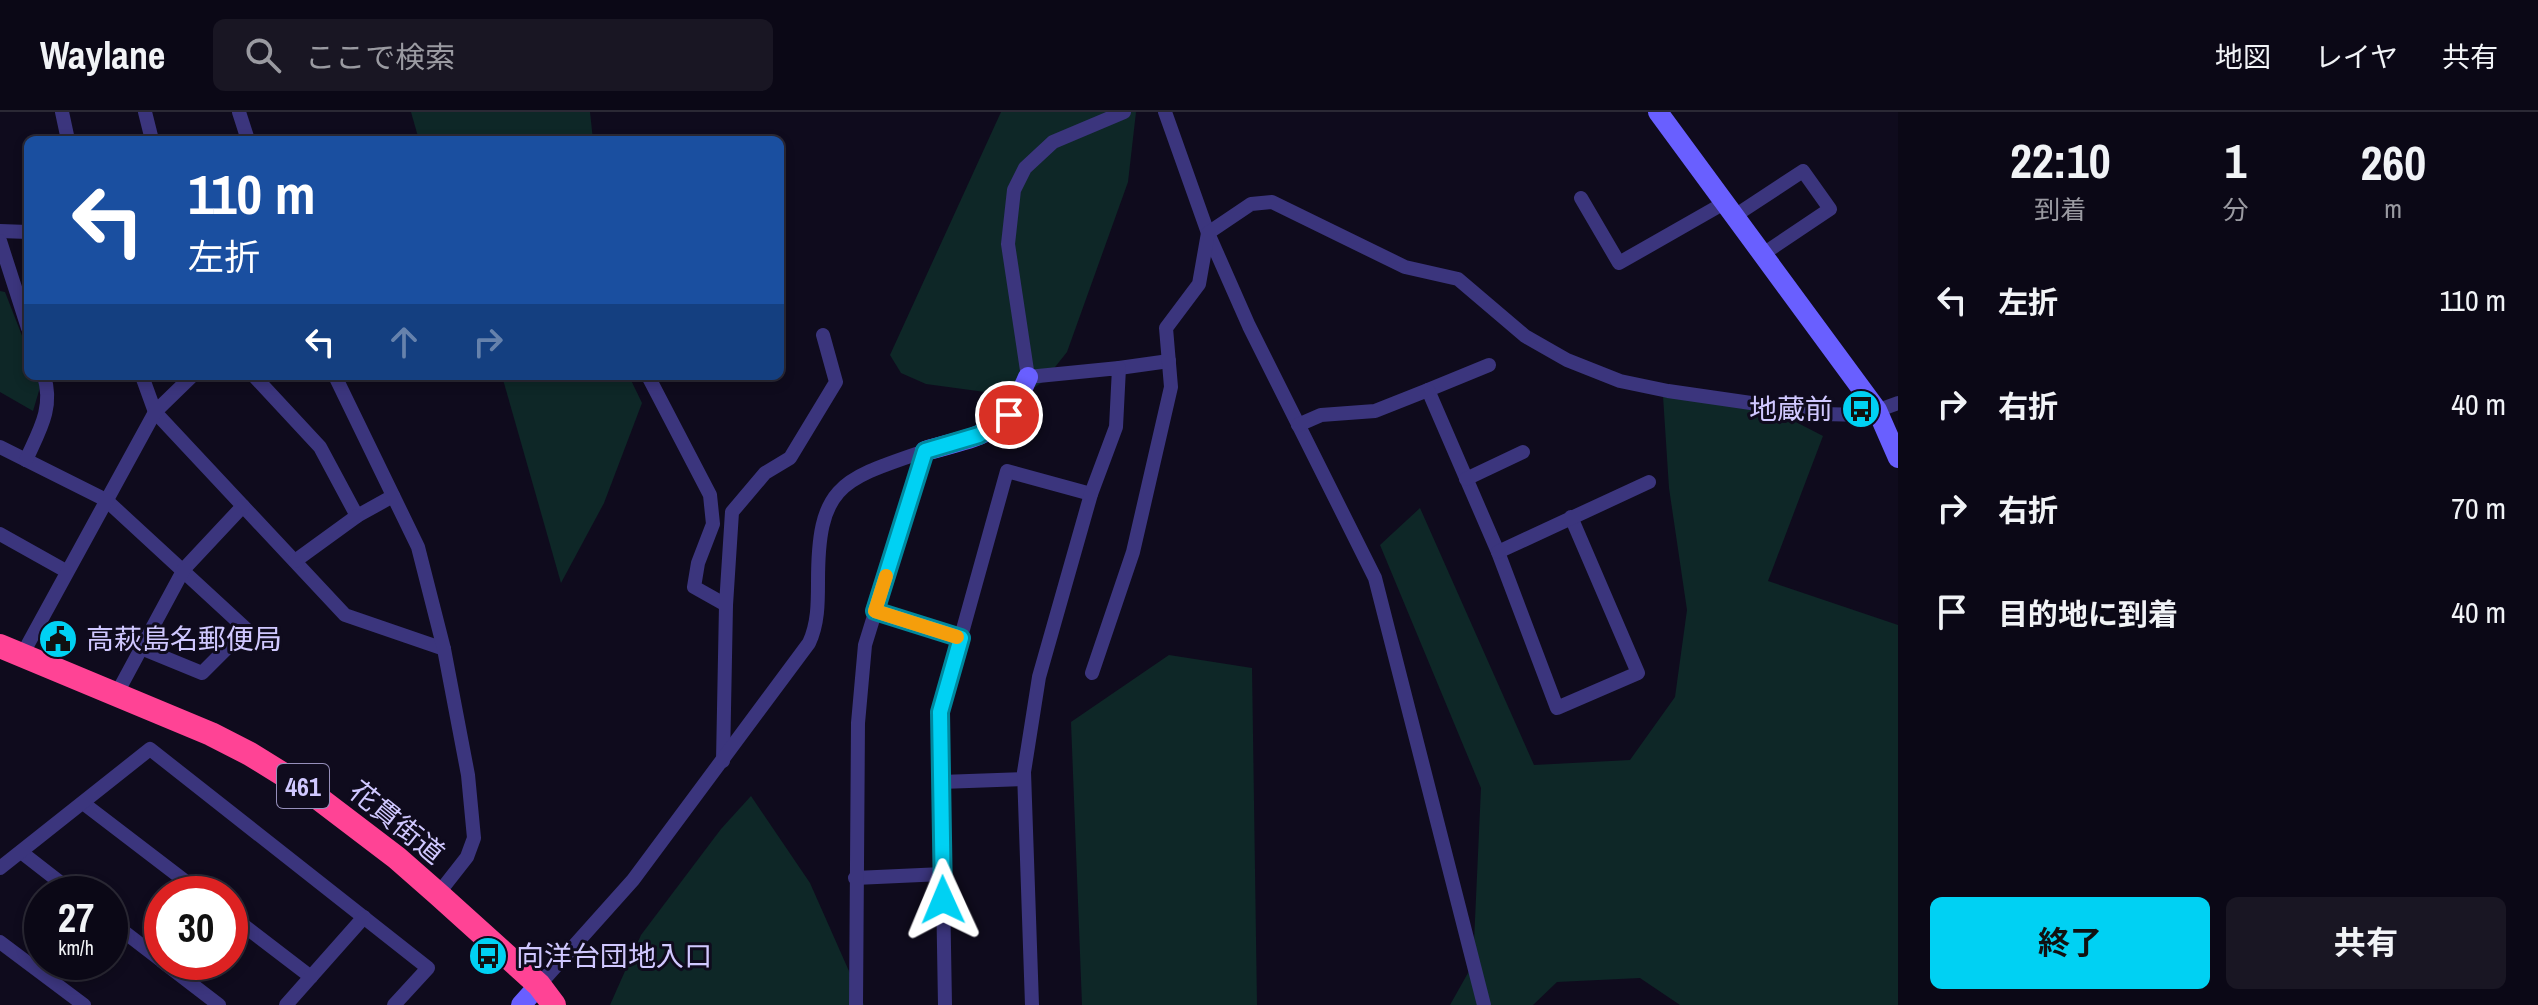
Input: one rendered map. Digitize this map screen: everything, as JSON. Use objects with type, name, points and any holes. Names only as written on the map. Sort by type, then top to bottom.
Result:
[{"type":"highway","name":"花貫街道","points":[[11,650],[211,734],[294,781],[344,817],[438,894],[539,985],[554,1005]]},
{"type":"street","points":[[62,112],[67,136]]},
{"type":"street","points":[[145,112],[151,136]]},
{"type":"street","points":[[239,112],[247,136]]},
{"type":"street","points":[[521,1005],[633,880],[723,761],[815,630],[818,544],[831,501],[848,482],[867,471],[979,435],[1009,415],[1028,377],[1008,244],[1014,190],[1025,168],[1053,142],[1124,112]]},
{"type":"street","points":[[1165,112],[1208,233],[1249,326],[1375,578],[1484,1005]]},
{"type":"street","points":[[1658,112],[1877,410],[1898,458]]},
{"type":"street","points":[[1581,198],[1619,263],[1803,171],[1830,209],[1763,254]]},
{"type":"street","points":[[1092,673],[1133,552],[1171,387],[1166,328],[1199,284],[1208,233],[1251,204],[1272,202],[1405,267],[1458,279],[1525,336],[1567,360],[1620,381],[1751,403],[1778,413],[1865,415],[1898,403]]},
{"type":"street","points":[[0,231],[24,232]]},
{"type":"street","points":[[0,241],[24,316]]},
{"type":"street","points":[[723,761],[726,605],[732,512],[765,473],[790,458],[836,382],[823,335]]},
{"type":"street","points":[[1028,377],[1169,361]]},
{"type":"street","points":[[1298,425],[1321,415],[1375,411],[1489,365]]},
{"type":"street","points":[[1032,1005],[1024,779],[1039,677],[1091,494],[1116,427],[1119,368]]},
{"type":"street","points":[[26,460],[42,423],[49,394],[45,380]]},
{"type":"street","points":[[143,380],[155,412],[345,615],[444,649]]},
{"type":"street","points":[[11,650],[66,571],[155,412],[188,380]]},
{"type":"street","points":[[258,380],[320,447],[357,516]]},
{"type":"street","points":[[337,380],[418,547],[444,649],[468,775],[474,838],[467,857],[438,894]]},
{"type":"street","points":[[650,380],[710,495],[713,524],[698,563],[694,587],[726,605]]},
{"type":"street","points":[[1428,390],[1498,552],[1557,708],[1638,673],[1571,517]]},
{"type":"street","points":[[0,447],[106,500],[246,629],[202,673],[141,648]]},
{"type":"street","points":[[856,1005],[858,723],[865,645],[925,451]]},
{"type":"street","points":[[1466,479],[1523,452]]},
{"type":"street","points":[[945,1005],[940,712],[1007,471],[1091,494]]},
{"type":"street","points":[[1498,552],[1649,482]]},
{"type":"street","points":[[295,561],[357,516],[393,496]]},
{"type":"street","points":[[116,695],[184,569],[243,506]]},
{"type":"street","points":[[0,534],[66,571]]},
{"type":"street","points":[[875,611],[961,638]]},
{"type":"street","points":[[0,868],[150,749],[428,968],[394,1005]]},
{"type":"street","points":[[941,782],[1024,779]]},
{"type":"street","points":[[83,803],[178,876]]},
{"type":"street","points":[[21,852],[52,876]]},
{"type":"street","points":[[855,878],[943,874]]},
{"type":"street","points":[[286,1005],[364,917]]},
{"type":"street","points":[[248,929],[311,977]]},
{"type":"street","points":[[128,935],[144,948]]},
{"type":"street","points":[[0,942],[84,1005]]},
{"type":"street","points":[[186,980],[219,1005]]},
{"type":"green space","points":[[411,112],[590,112],[593,136],[418,136]]},
{"type":"green space","points":[[1001,112],[1136,112],[1128,182],[1067,352],[1044,381],[1032,389],[985,392],[926,384],[901,373],[890,355]]},
{"type":"green space","points":[[0,291],[5,292],[24,341],[24,380],[40,380],[41,384],[33,411],[0,392]]},
{"type":"green space","points":[[503,380],[631,380],[642,403],[604,503],[561,583]]},
{"type":"green space","points":[[1663,396],[1763,405],[1823,436],[1768,581],[1898,625],[1898,1005],[1680,1005],[1640,978],[1557,982],[1533,1005],[1450,1005],[1473,964],[1481,788],[1380,545],[1420,508],[1534,765],[1630,760],[1675,697],[1687,610],[1669,488]]},
{"type":"green space","points":[[1169,655],[1252,668],[1257,1005],[1082,1005],[1071,722]]},
{"type":"green space","points":[[751,796],[810,883],[864,1005],[610,1005],[641,935],[721,829]]},
{"type":"building","points":[[50,623],[75,637],[65,655],[40,641]]},
{"type":"slow traffic","points":[[886,576],[875,611],[957,637]]},
{"type":"place","name":"地蔵前","points":[[1861,409]]},
{"type":"place","name":"高萩島名郵便局","points":[[58,639]]},
{"type":"place","name":"向洋台団地入口","points":[[488,956]]},
{"type":"route","points":[[943,900],[940,712],[961,638],[875,611],[925,451],[979,435],[1009,415]]}]
